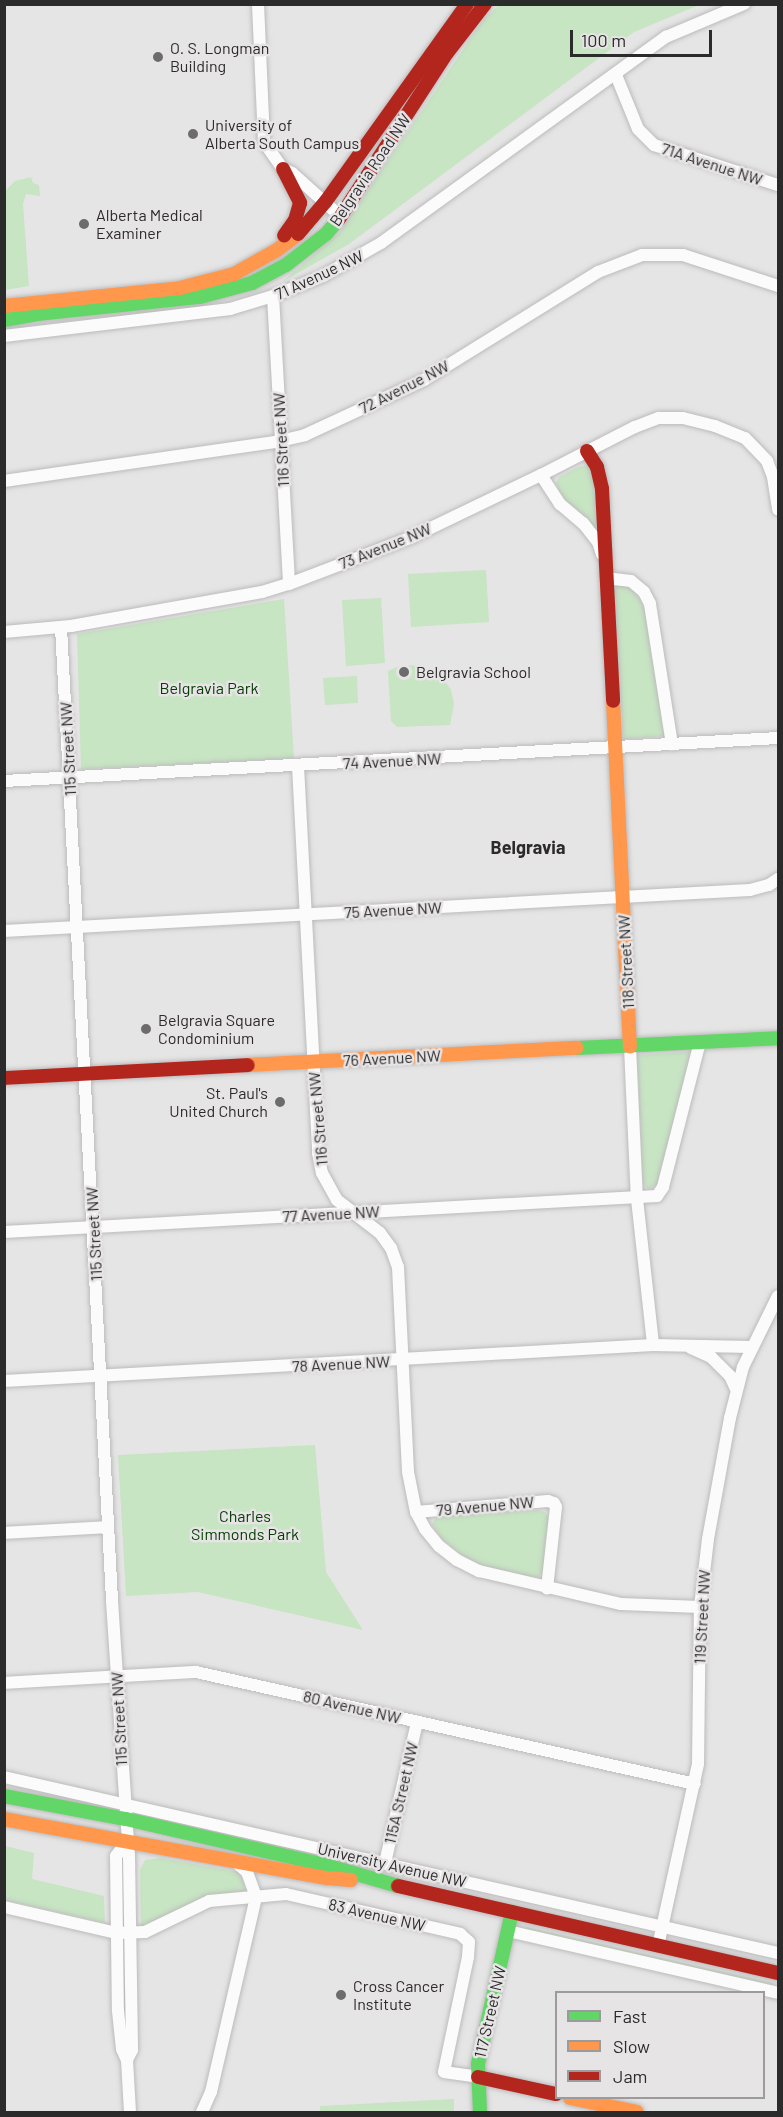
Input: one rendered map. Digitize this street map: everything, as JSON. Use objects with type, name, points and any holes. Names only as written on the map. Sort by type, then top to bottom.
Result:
[{"type":"main road","name":"Belgravia Road NW","points":[[4,306],[180,288],[234,274],[277,250],[293,239],[326,201],[467,4]]},
{"type":"main road","name":"Belgravia Road NW","points":[[4,320],[37,314],[166,302],[225,292],[252,283],[286,265],[326,234],[341,217],[447,53],[485,4]]},
{"type":"main road","points":[[277,250],[295,220],[300,203],[283,169]]},
{"type":"main road","name":"118 Street NW","points":[[587,451],[597,467],[602,489],[630,1047]]},
{"type":"main road","name":"76 Avenue NW","points":[[4,1078],[778,1038]]},
{"type":"main road","name":"University Avenue NW","points":[[4,1796],[126,1819],[231,1843],[329,1866],[379,1882],[778,1973]]},
{"type":"main road","points":[[10,1820],[37,1816],[108,1825],[126,1819]]},
{"type":"main road","name":"University Avenue NW","points":[[10,1820],[327,1878],[379,1882]]},
{"type":"main road","points":[[127,1841],[142,1834],[201,1844],[231,1843]]},
{"type":"main road","name":"117 Street NW","points":[[480,2112],[478,2064],[512,1912]]},
{"type":"main road","name":"83 Avenue NW","points":[[478,2077],[555,2094]]},
{"type":"main road","points":[[579,2099],[637,2112]]},
{"type":"street","points":[[258,4],[264,142],[283,169],[292,172],[341,217]]},
{"type":"street","name":"71 Avenue NW","points":[[4,336],[212,312],[273,296],[333,271],[367,253],[666,37],[744,4]]},
{"type":"street","name":"71A Avenue NW","points":[[616,75],[638,129],[654,145],[778,185]]},
{"type":"street","name":"72 Avenue NW","points":[[4,481],[280,441],[305,435],[424,380],[598,272],[642,255],[683,255],[778,286]]},
{"type":"street","name":"116 Street NW","points":[[273,296],[289,584]]},
{"type":"street","name":"73 Avenue NW","points":[[4,632],[61,627],[245,595],[289,584],[412,537],[541,476],[650,420],[670,417],[715,426],[745,438],[767,461],[773,477],[778,510]]},
{"type":"street","name":"118 Street NW","points":[[541,476],[560,504],[583,523],[598,542],[606,562]]},
{"type":"street","points":[[606,578],[631,581],[644,592],[650,604],[672,744]]},
{"type":"street","name":"115 Street NW","points":[[61,627],[108,1527],[126,1819],[131,1932],[132,2050],[127,2060]]},
{"type":"street","name":"74 Avenue NW","points":[[4,781],[778,738]]},
{"type":"street","name":"116 Street NW","points":[[298,766],[319,1163],[331,1191],[351,1212],[380,1233],[395,1257],[399,1276],[408,1472],[416,1512]]},
{"type":"street","name":"75 Avenue NW","points":[[4,931],[750,890],[769,885],[778,879]]},
{"type":"street","name":"77 Avenue NW","points":[[4,1232],[351,1212],[638,1199],[657,1196],[663,1187],[700,1042]]},
{"type":"street","name":"118 Street NW","points":[[630,1047],[638,1199],[653,1345]]},
{"type":"street","name":"119 Street NW","points":[[658,1946],[695,1784],[699,1743],[700,1607],[708,1539],[736,1389],[751,1347],[778,1296]]},
{"type":"street","name":"78 Avenue NW","points":[[4,1381],[653,1345],[751,1347]]},
{"type":"street","name":"78 Avenue NW","points":[[678,1345],[711,1358],[730,1376],[736,1389]]},
{"type":"street","name":"79 Avenue NW","points":[[547,1589],[556,1507],[554,1503],[548,1501],[416,1512],[432,1538],[457,1560],[479,1571],[547,1589],[631,1605],[700,1607]]},
{"type":"street","points":[[4,1533],[108,1527]]},
{"type":"street","name":"80 Avenue NW","points":[[4,1683],[196,1672],[695,1784]]},
{"type":"street","name":"115A Street NW","points":[[385,1863],[417,1722]]},
{"type":"street","name":"University Avenue NW","points":[[4,1777],[778,1953]]},
{"type":"street","name":"115 Street NW","points":[[127,1841],[116,1856],[118,2011],[122,2049],[127,2060],[130,2112]]},
{"type":"street","points":[[202,2112],[211,2092],[256,1897],[247,1872],[232,1860]]},
{"type":"street","name":"83 Avenue NW","points":[[256,1897],[286,1894],[466,1937],[469,1942],[468,1957],[444,2072],[478,2077]]},
{"type":"street","points":[[4,1907],[117,1933],[145,1932],[209,1901],[256,1897]]},
{"type":"street","points":[[507,1931],[778,1991]]},
{"type":"green space","points":[[499,5],[699,5],[634,32],[349,244],[282,282],[340,232],[483,20]]},
{"type":"green space","points":[[31,177],[33,183],[39,185],[40,196],[26,194],[23,204],[29,286],[5,290],[5,191],[15,181]]},
{"type":"green space","points":[[588,465],[592,469],[599,528],[595,529],[563,498],[556,483],[559,477],[578,467]]},
{"type":"green space","points":[[486,570],[489,622],[411,627],[408,574]]},
{"type":"green space","points":[[617,585],[626,586],[635,591],[645,609],[665,736],[624,739],[613,594]]},
{"type":"green space","points":[[381,598],[385,663],[346,666],[342,600]]},
{"type":"green space","name":"Belgravia Park","points":[[284,599],[294,759],[81,769],[77,634]]},
{"type":"green space","points":[[402,665],[424,666],[443,678],[451,690],[454,704],[450,725],[397,727],[391,721],[388,671]]},
{"type":"green space","points":[[357,676],[358,703],[325,705],[323,678]]},
{"type":"green space","points":[[691,1052],[657,1185],[648,1189],[643,1184],[637,1055]]},
{"type":"green space","name":"Charles Simmonds Park","points":[[315,1445],[326,1572],[363,1630],[198,1592],[126,1596],[118,1455]]},
{"type":"green space","points":[[538,1510],[545,1512],[549,1519],[543,1572],[537,1578],[488,1567],[467,1559],[442,1539],[432,1524],[437,1516]]},
{"type":"green space","points":[[5,1846],[34,1853],[32,1879],[104,1896],[105,1923],[5,1900]]},
{"type":"green space","points":[[160,1858],[238,1872],[244,1882],[245,1895],[141,1927],[140,1870],[145,1860]]},
{"type":"green space","points":[[526,1927],[773,1983],[773,1985],[525,1931]]},
{"type":"green space","points":[[454,2099],[454,2112],[320,2112],[320,2106]]},
{"type":"traffic: fast","points":[[4,320],[37,314],[200,297],[252,283],[286,265],[326,234],[339,219]]},
{"type":"traffic: fast","points":[[577,1048],[778,1038]]},
{"type":"traffic: fast","points":[[4,1796],[126,1819],[329,1866],[398,1886]]},
{"type":"traffic: fast","points":[[480,2112],[478,2064],[512,1912]]},
{"type":"traffic: slow","points":[[4,306],[180,288],[234,274],[277,250],[298,234]]},
{"type":"traffic: slow","points":[[613,701],[630,1047]]},
{"type":"traffic: slow","points":[[248,1065],[577,1048]]},
{"type":"traffic: slow","points":[[4,1819],[327,1878],[351,1880]]},
{"type":"traffic: slow","points":[[575,2099],[637,2112]]},
{"type":"traffic: jam","points":[[298,234],[326,201],[467,4]]},
{"type":"traffic: jam","points":[[339,219],[447,53],[485,4]]},
{"type":"traffic: jam","points":[[283,169],[300,203],[295,220],[284,236]]},
{"type":"traffic: jam","points":[[587,451],[597,467],[602,489],[613,701]]},
{"type":"traffic: jam","points":[[4,1078],[248,1065]]},
{"type":"traffic: jam","points":[[398,1886],[778,1973]]},
{"type":"traffic: jam","points":[[478,2077],[555,2094]]},
{"type":"place","name":"O. S. Longman Building","points":[[158,57]]},
{"type":"place","name":"University of Alberta South Campus","points":[[193,134]]},
{"type":"place","name":"Alberta Medical Examiner","points":[[84,224]]},
{"type":"place","name":"Belgravia School","points":[[404,672]]},
{"type":"place","name":"Belgravia Square Condominium","points":[[146,1029]]},
{"type":"place","name":"St. Paul's United Church","points":[[280,1102]]},
{"type":"place","name":"Cross Cancer Institute","points":[[341,1995]]},
{"type":"district","name":"Belgravia","points":[[528,847]]}]
